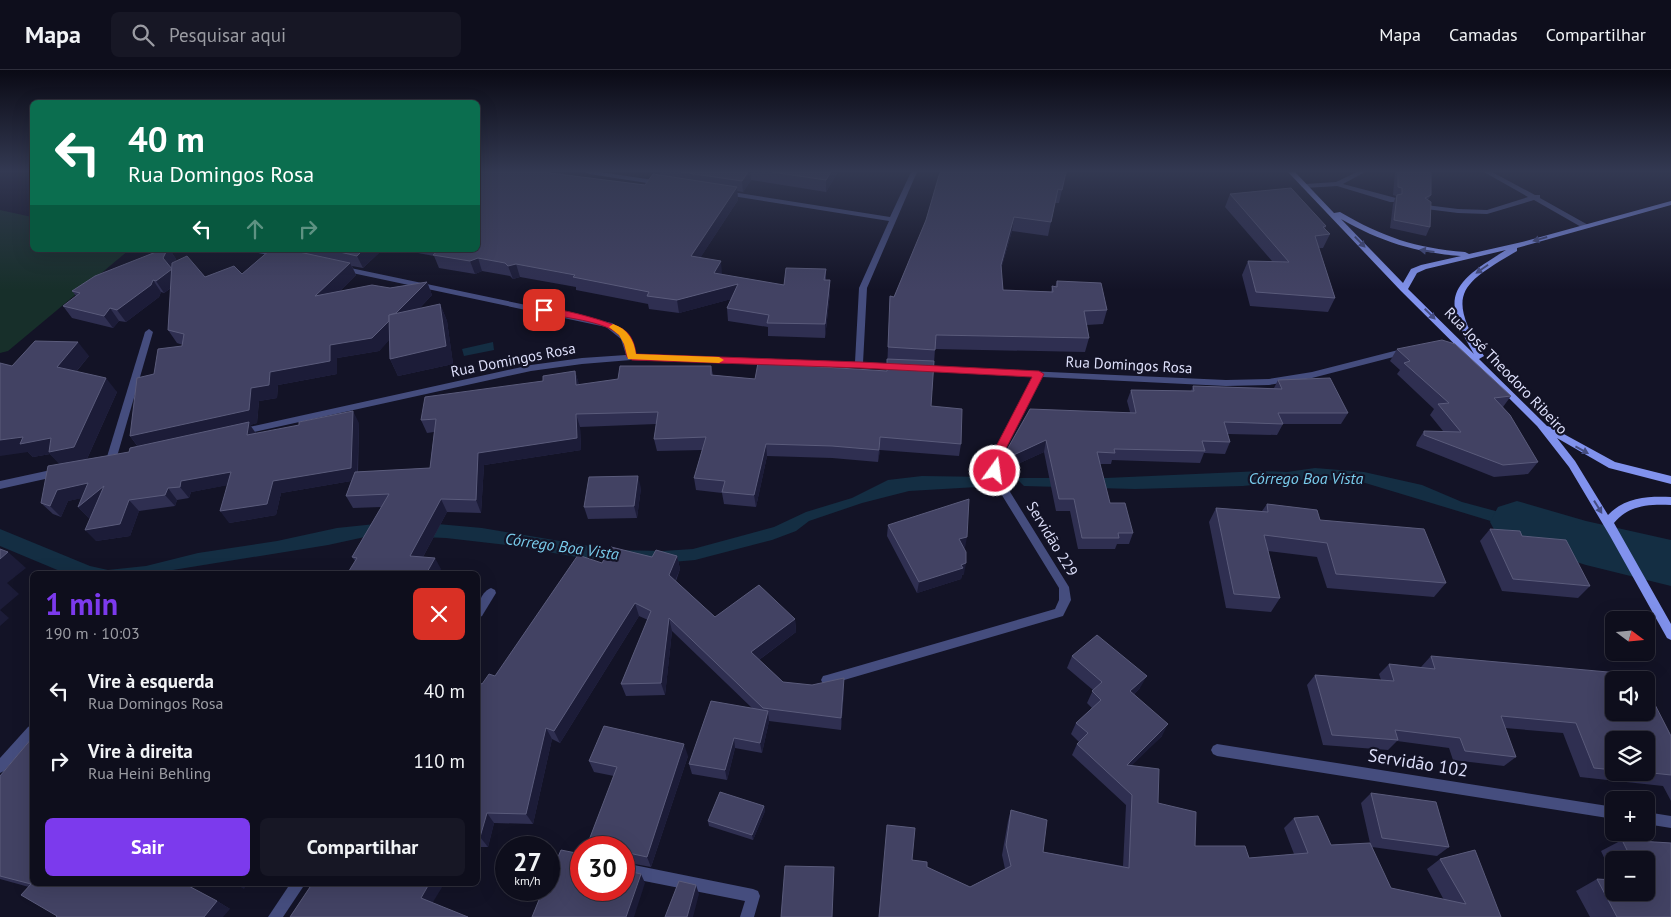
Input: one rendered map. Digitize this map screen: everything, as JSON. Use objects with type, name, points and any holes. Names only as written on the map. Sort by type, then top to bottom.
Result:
[{"type":"main road","name":"Rua José Theodoro Ribeiro","points":[[1330,212],[1404,289],[1493,375],[1540,424],[1572,464],[1614,533],[1671,635]]},
{"type":"main road","points":[[1334,212],[1360,227],[1396,244],[1426,251],[1476,254]]},
{"type":"main road","points":[[1404,289],[1414,271],[1476,254],[1524,244],[1639,212]]},
{"type":"main road","points":[[1493,375],[1460,323],[1459,296],[1466,282],[1481,269],[1524,244]]},
{"type":"main road","points":[[1540,424],[1612,465],[1671,480]]},
{"type":"main road","points":[[1608,523],[1615,512],[1632,504],[1643,501],[1671,501]]},
{"type":"street","points":[[840,212],[893,220]]},
{"type":"street","points":[[860,365],[863,288],[897,212]]},
{"type":"street","points":[[1473,212],[1489,212]]},
{"type":"street","points":[[1562,212],[1586,226]]},
{"type":"street","points":[[265,252],[284,256]]},
{"type":"street","points":[[333,266],[609,325],[623,333],[629,344],[632,357]]},
{"type":"street","points":[[111,460],[149,332]]},
{"type":"street","points":[[1439,343],[1455,339]]},
{"type":"street","name":"Rua Domingos Rosa","points":[[228,434],[531,368],[632,357],[860,365],[1226,383],[1269,382],[1312,375],[1413,349]]},
{"type":"street","name":"Servidão 229","points":[[827,680],[1059,613],[1065,600],[1064,587],[997,479],[994,462],[1039,374]]},
{"type":"street","points":[[0,486],[74,469]]},
{"type":"street","points":[[480,610],[491,593]]},
{"type":"street","points":[[0,766],[30,733]]},
{"type":"street","name":"Servidão 102","points":[[1217,750],[1605,812]]},
{"type":"street","points":[[1655,819],[1671,822]]},
{"type":"street","points":[[635,872],[753,896],[746,917]]},
{"type":"street","points":[[276,917],[297,886]]},
{"type":"green space","points":[[0,212],[30,217],[30,252],[127,252],[8,351],[0,353]]},
{"type":"water","points":[[493,342],[494,350],[464,356],[462,349]]},
{"type":"water","points":[[1315,468],[1364,472],[1422,485],[1462,502],[1581,534],[1590,551],[1362,482],[1309,479],[1243,486],[1135,489],[1024,486],[1016,478],[1106,478],[1262,471],[1287,472]]},
{"type":"water","points":[[922,476],[989,477],[994,486],[909,491],[862,503],[809,521],[796,531],[772,540],[695,560],[672,562],[583,558],[507,545],[446,538],[374,535],[328,545],[167,571],[60,571],[0,546],[0,529],[90,566],[108,570],[146,566],[198,553],[277,541],[337,528],[404,521],[482,528],[613,550],[663,551],[693,549],[774,527],[806,512],[852,498],[888,480]]},
{"type":"building","points":[[480,212],[721,212],[691,256],[721,261],[714,273],[784,285],[786,268],[826,269],[824,280],[830,280],[825,324],[767,323],[769,315],[727,308],[738,284],[677,300],[647,296],[649,292],[516,264],[508,266],[505,263],[478,258],[470,261],[433,255],[437,252],[480,252]]},
{"type":"building","points":[[928,212],[1053,212],[1051,222],[1014,217],[1001,265],[1003,290],[1053,292],[1052,286],[1057,287],[1057,281],[1101,283],[1107,310],[1084,311],[1089,338],[936,335],[935,350],[888,347],[890,296],[894,297]]},
{"type":"building","points":[[1245,212],[1313,212],[1326,226],[1323,227],[1330,234],[1315,236],[1335,298],[1256,292],[1248,261],[1289,262]]},
{"type":"building","points":[[1395,212],[1431,212],[1430,227],[1394,220]]},
{"type":"building","points":[[156,252],[166,252],[163,258],[172,269],[156,281],[153,280],[151,285],[117,310],[110,308],[104,316],[63,306],[80,293],[72,291],[95,276]]},
{"type":"building","points":[[268,252],[299,252],[350,263],[315,296],[372,285],[390,288],[427,282],[396,313],[389,315],[389,321],[372,338],[330,345],[330,361],[270,372],[269,385],[251,388],[249,410],[130,436],[137,378],[154,374],[158,349],[182,346],[184,334],[168,330],[172,263],[187,256],[205,277],[234,266],[242,274]]},
{"type":"building","points":[[340,252],[361,252],[357,256]]},
{"type":"building","points":[[440,304],[446,346],[390,359],[389,315]]},
{"type":"building","points":[[1442,340],[1455,344],[1511,396],[1494,398],[1510,415],[1538,462],[1503,465],[1424,435],[1424,431],[1461,432],[1438,404],[1449,403],[1404,363],[1410,361],[1397,349]]},
{"type":"building","points":[[35,341],[78,342],[57,367],[106,378],[74,447],[49,452],[51,438],[20,444],[23,437],[0,440],[0,363],[12,366]]},
{"type":"building","points":[[887,359],[934,361],[931,406],[962,409],[961,444],[880,437],[879,450],[832,446],[766,444],[754,495],[722,492],[725,481],[694,478],[706,437],[654,439],[658,412],[576,414],[577,438],[478,453],[476,500],[441,499],[410,556],[435,558],[428,571],[349,571],[357,558],[352,557],[389,494],[346,496],[355,472],[430,468],[436,419],[421,420],[425,397],[543,381],[543,376],[575,371],[576,385],[618,379],[620,366],[711,366],[711,375],[755,379],[758,363],[887,371]]},
{"type":"building","points":[[1330,378],[1348,413],[1278,413],[1283,424],[1224,422],[1230,442],[1202,441],[1205,451],[1114,449],[1115,453],[1097,452],[1110,503],[1125,503],[1133,533],[1118,533],[1119,538],[1082,538],[1074,499],[1059,499],[1046,440],[1005,459],[1004,455],[1030,409],[1136,413],[1131,390],[1194,391],[1193,386],[1282,389],[1278,380]]},
{"type":"building","points":[[353,411],[351,468],[273,481],[267,504],[220,511],[231,472],[181,481],[180,487],[168,488],[165,495],[129,500],[120,524],[85,530],[104,486],[78,507],[88,483],[57,490],[50,506],[41,503],[48,466],[129,452],[130,448],[249,422],[247,435],[299,425],[299,422]]},
{"type":"building","points":[[638,476],[634,506],[584,507],[589,477]]},
{"type":"building","points":[[969,499],[967,537],[959,539],[966,552],[966,563],[961,565],[963,568],[919,582],[888,525]]},
{"type":"building","points":[[1267,504],[1317,510],[1320,520],[1424,529],[1446,583],[1336,574],[1327,543],[1264,535],[1280,598],[1234,594],[1216,508],[1268,512]]},
{"type":"building","points":[[1490,529],[1520,531],[1522,536],[1566,540],[1590,586],[1513,579]]},
{"type":"building","points":[[611,547],[652,557],[656,550],[677,556],[669,575],[715,617],[759,585],[795,619],[751,652],[783,682],[812,685],[844,678],[841,718],[763,708],[669,618],[661,683],[621,684],[651,611],[635,603],[554,731],[546,728],[526,814],[487,813],[480,837],[480,683],[482,684],[489,674],[495,676],[578,555],[602,563]]},
{"type":"building","points":[[0,549],[8,552],[0,559]]},
{"type":"building","points":[[1097,635],[1147,676],[1130,691],[1168,724],[1127,765],[1159,769],[1158,803],[1196,812],[1195,846],[1245,846],[1249,858],[1308,853],[1294,818],[1318,816],[1331,845],[1370,843],[1391,888],[1466,904],[1440,859],[1475,850],[1501,917],[879,917],[887,825],[915,828],[912,860],[927,862],[927,867],[970,887],[1011,866],[1006,845],[1011,810],[1047,820],[1043,852],[1129,868],[1132,795],[1077,744],[1088,733],[1076,723],[1101,700],[1092,691],[1102,682],[1072,656]]},
{"type":"building","points":[[1431,656],[1605,672],[1605,721],[1655,721],[1655,705],[1671,736],[1671,775],[1655,773],[1655,731],[1605,731],[1605,769],[1594,768],[1576,723],[1501,716],[1516,757],[1465,751],[1460,738],[1395,730],[1398,740],[1332,735],[1315,675],[1394,681],[1389,664],[1435,669]]},
{"type":"building","points":[[711,701],[768,711],[760,743],[734,738],[725,770],[689,764]]},
{"type":"building","points":[[604,726],[684,744],[647,857],[635,854],[635,836],[591,836],[617,767],[589,761]]},
{"type":"building","points":[[30,740],[30,884],[0,876],[0,776]]},
{"type":"building","points":[[720,792],[764,806],[752,835],[708,821]]},
{"type":"building","points":[[1371,793],[1436,802],[1449,847],[1382,838]]},
{"type":"building","points":[[1622,841],[1671,843],[1671,917],[1617,917],[1609,901],[1655,901],[1655,851],[1628,851]]},
{"type":"building","points":[[561,850],[570,852],[570,901],[632,901],[626,917],[532,917],[539,901],[560,901]]},
{"type":"building","points":[[785,866],[834,867],[832,917],[781,917]]},
{"type":"building","points":[[635,873],[641,874],[635,891]]},
{"type":"building","points":[[1597,879],[1605,879],[1605,894]]},
{"type":"building","points":[[679,881],[696,885],[687,917],[665,917]]},
{"type":"building","points":[[30,885],[189,886],[217,901],[204,917],[56,917],[21,895]]},
{"type":"building","points":[[311,886],[428,886],[421,898],[468,917],[290,917]]},
{"type":"waterway","name":"Córrego Boa Vista","points":[[1517,522],[1586,543],[1671,563]]},
{"type":"slow traffic","points":[[613,327],[623,333],[629,344],[632,357],[719,360]]},
{"type":"route","points":[[544,310],[609,325],[623,333],[629,344],[632,357],[860,365],[1039,374],[994,462],[995,471]]}]
